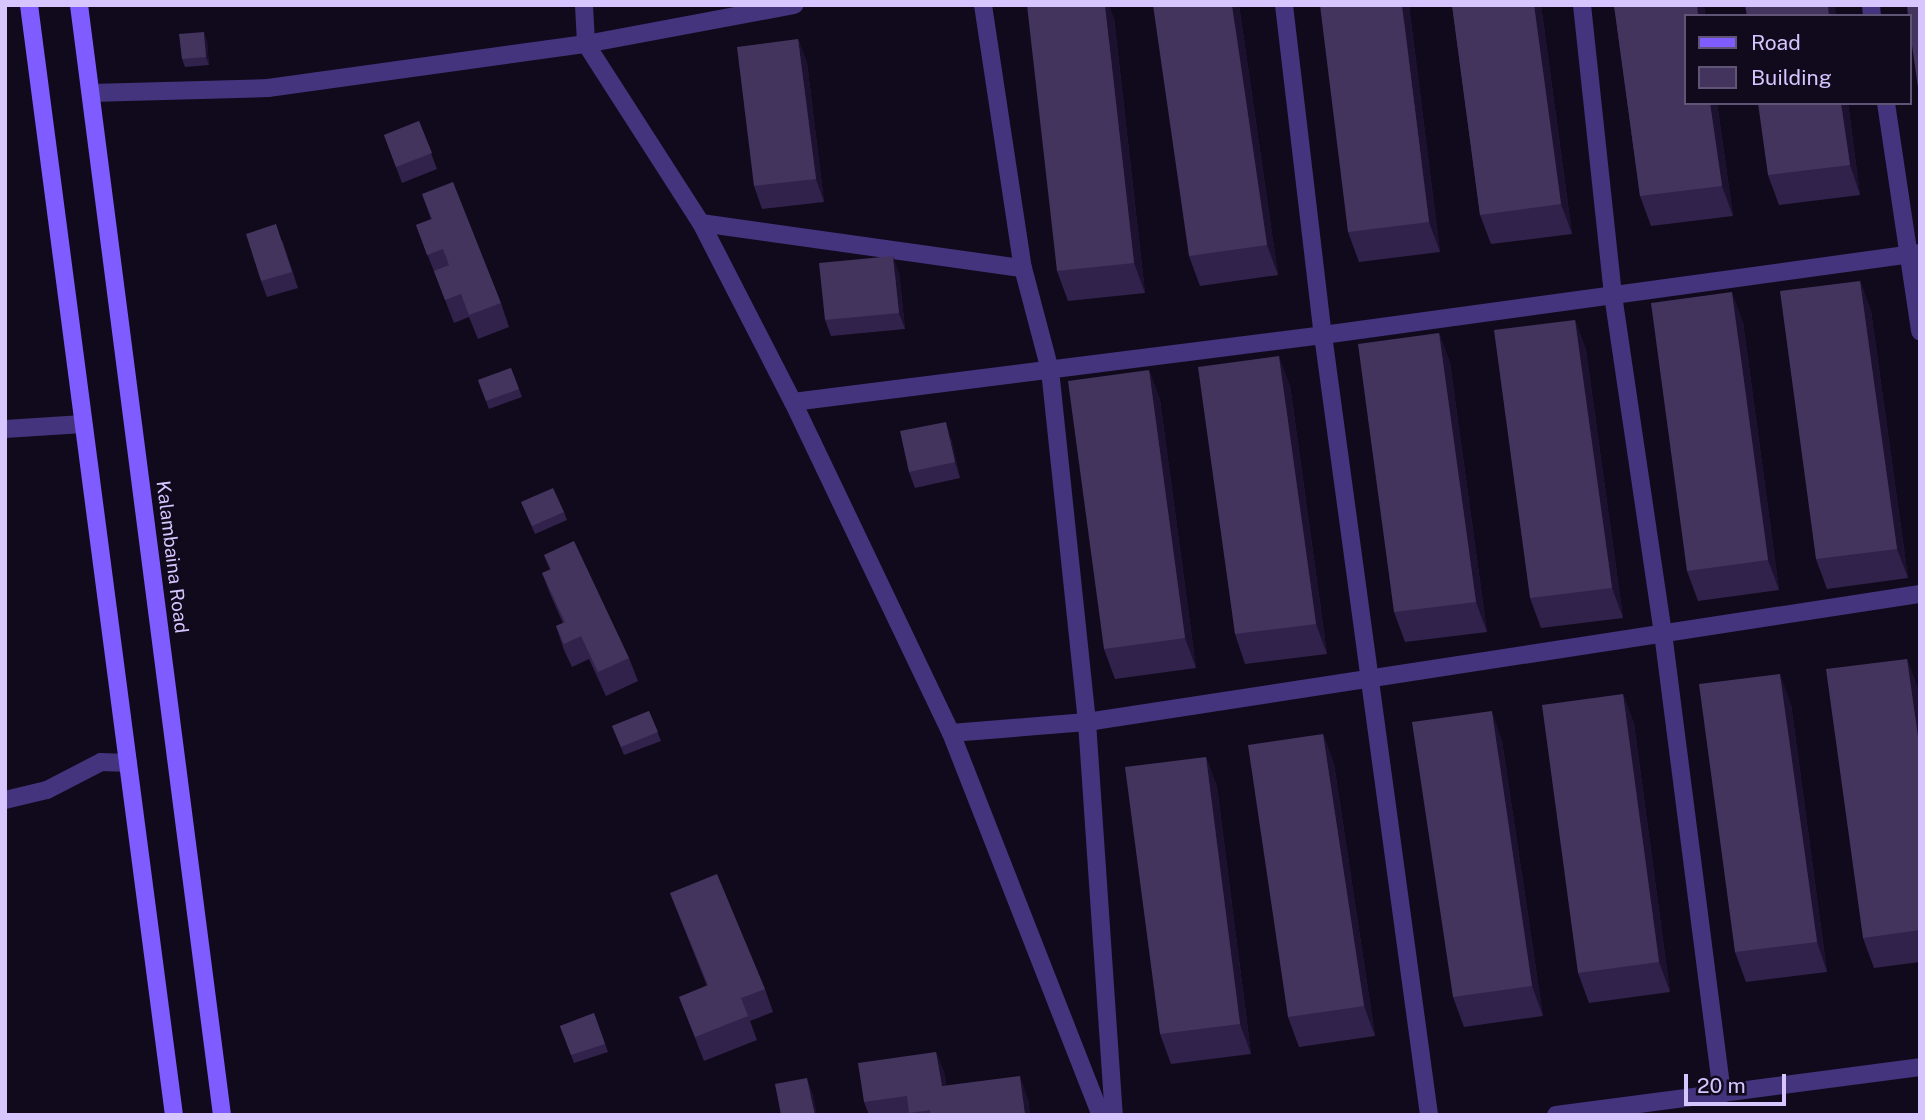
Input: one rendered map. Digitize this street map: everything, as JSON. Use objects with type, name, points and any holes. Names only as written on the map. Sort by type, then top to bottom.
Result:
[{"type":"main road","points":[[29,5],[174,1115]]},
{"type":"main road","name":"Kalambaina Road","points":[[79,5],[222,1115]]},
{"type":"street","points":[[584,5],[586,44],[701,223],[793,402],[951,733],[1101,1115]]},
{"type":"street","points":[[91,93],[268,88],[586,44],[794,5]]},
{"type":"street","points":[[983,5],[1023,268],[1050,370],[1087,722],[1114,1115]]},
{"type":"street","points":[[1284,5],[1323,335],[1429,1115]]},
{"type":"street","points":[[1582,5],[1613,295],[1663,634],[1722,1094]]},
{"type":"street","points":[[1886,105],[1915,254],[1920,331]]},
{"type":"street","points":[[701,223],[1023,268]]},
{"type":"street","points":[[793,402],[1323,335],[1915,254]]},
{"type":"street","points":[[5,429],[83,424]]},
{"type":"street","points":[[951,733],[1087,722],[1920,594]]},
{"type":"street","points":[[5,800],[47,790],[101,762],[128,763]]},
{"type":"street","points":[[1556,1115],[1920,1067]]},
{"type":"building","points":[[1027,5],[1105,5],[1134,263],[1057,271]]},
{"type":"building","points":[[1153,5],[1232,5],[1267,245],[1189,256]]},
{"type":"building","points":[[1320,5],[1402,5],[1429,222],[1348,232]]},
{"type":"building","points":[[1452,5],[1534,5],[1561,204],[1480,215]]},
{"type":"building","points":[[1614,5],[1697,5],[1698,14],[1684,14],[1684,105],[1710,105],[1722,186],[1640,196]]},
{"type":"building","points":[[1745,5],[1828,5],[1829,14],[1747,14]]},
{"type":"building","points":[[1907,5],[1920,5],[1920,102],[1911,38],[1911,14],[1908,14]]},
{"type":"building","points":[[204,32],[206,57],[182,59],[179,34]]},
{"type":"building","points":[[798,39],[816,179],[754,186],[737,47]]},
{"type":"building","points":[[1758,105],[1841,105],[1850,165],[1768,175]]},
{"type":"building","points":[[419,121],[432,153],[396,167],[384,135]]},
{"type":"building","points":[[453,182],[501,303],[469,315],[461,294],[445,300],[434,271],[449,265],[443,249],[427,255],[416,225],[432,219],[422,194]]},
{"type":"building","points":[[276,224],[292,272],[261,281],[246,234]]},
{"type":"building","points":[[893,256],[899,313],[825,320],[819,263]]},
{"type":"building","points":[[1860,281],[1897,549],[1816,559],[1780,291]]},
{"type":"building","points":[[1732,292],[1768,560],[1687,571],[1651,303]]},
{"type":"building","points":[[1575,320],[1612,588],[1530,598],[1494,330]]},
{"type":"building","points":[[1439,333],[1476,602],[1394,612],[1358,344]]},
{"type":"building","points":[[1279,356],[1316,624],[1235,634],[1198,367]]},
{"type":"building","points":[[511,368],[519,389],[486,401],[478,380]]},
{"type":"building","points":[[1149,370],[1185,638],[1104,649],[1068,381]]},
{"type":"building","points":[[946,422],[955,462],[909,472],[900,431]]},
{"type":"building","points":[[553,488],[564,512],[532,526],[521,502]]},
{"type":"building","points":[[574,541],[629,658],[598,672],[581,636],[564,644],[556,626],[565,622],[542,573],[551,569],[544,555]]},
{"type":"building","points":[[1907,659],[1920,751],[1920,930],[1863,938],[1826,669]]},
{"type":"building","points":[[1780,674],[1817,942],[1735,952],[1699,684]]},
{"type":"building","points":[[1623,694],[1659,962],[1578,973],[1542,705]]},
{"type":"building","points":[[649,711],[658,732],[621,747],[612,726]]},
{"type":"building","points":[[1492,711],[1532,986],[1453,997],[1412,722]]},
{"type":"building","points":[[1323,734],[1364,1006],[1288,1017],[1248,745]]},
{"type":"building","points":[[1206,757],[1240,1024],[1160,1034],[1125,767]]},
{"type":"building","points":[[717,874],[765,989],[741,998],[748,1016],[695,1037],[679,997],[708,985],[670,893]]},
{"type":"building","points":[[594,1013],[605,1044],[571,1055],[560,1026]]},
{"type":"building","points":[[936,1052],[942,1086],[1020,1076],[1025,1115],[930,1115],[930,1110],[909,1113],[907,1096],[864,1102],[858,1063]]},
{"type":"building","points":[[807,1078],[815,1115],[781,1115],[775,1084]]}]
